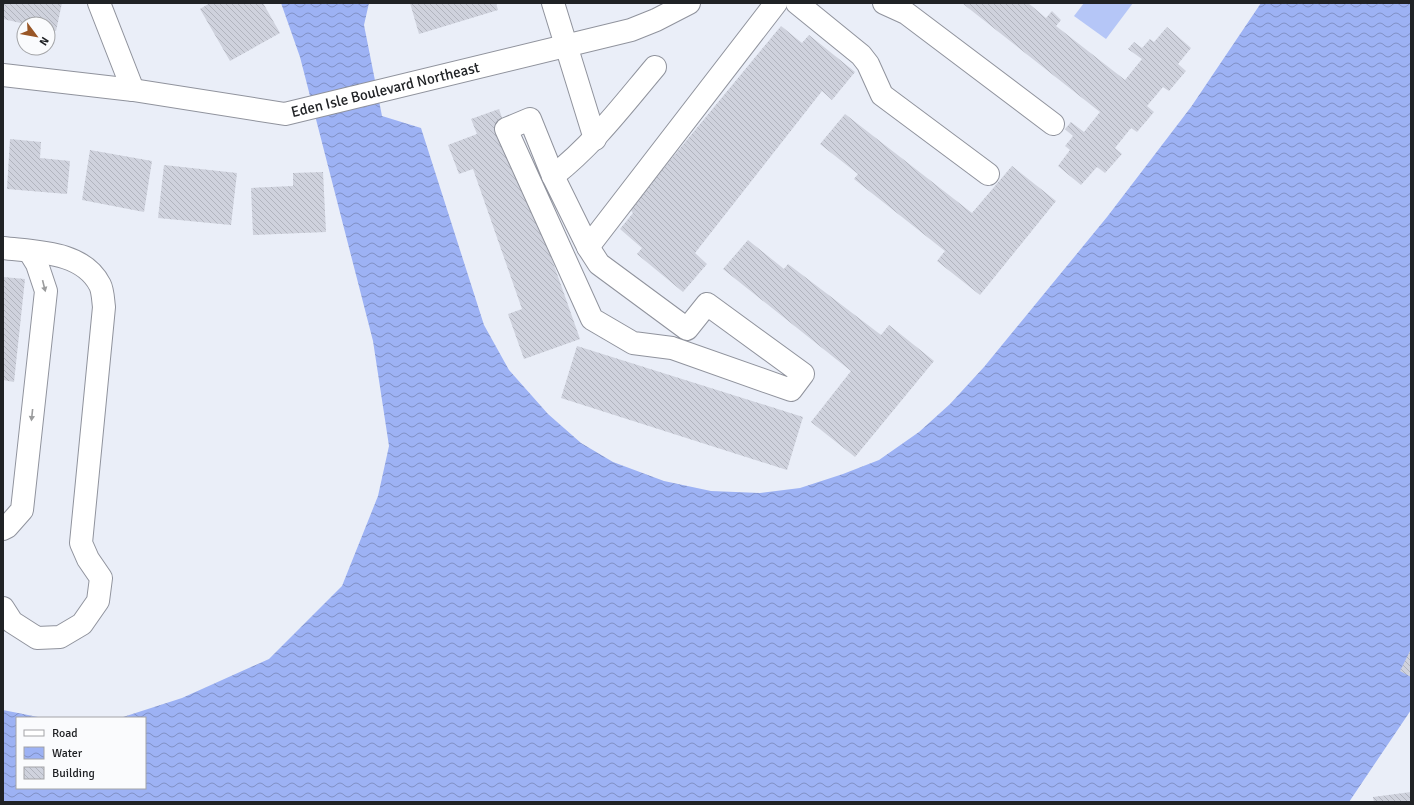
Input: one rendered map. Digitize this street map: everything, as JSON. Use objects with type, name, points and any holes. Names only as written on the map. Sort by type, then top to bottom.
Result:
[{"type":"street","points":[[99,3],[132,90]]},
{"type":"street","points":[[553,3],[595,140]]},
{"type":"street","name":"Eden Isle Boulevard Northeast","points":[[3,75],[132,90],[285,114],[631,30],[656,20],[689,3]]},
{"type":"street","points":[[588,247],[776,3]]},
{"type":"street","points":[[797,3],[861,55],[868,64],[882,95],[988,174]]},
{"type":"street","points":[[885,3],[906,13],[1053,124]]},
{"type":"street","points":[[554,176],[572,162],[595,140],[655,67]]},
{"type":"street","points":[[672,348],[707,304],[803,374],[791,390],[672,348],[633,343],[592,319],[506,129],[530,119],[554,176],[588,247],[599,264],[687,329]]},
{"type":"street","points":[[3,248],[54,254],[76,262],[93,273],[101,287],[104,307],[81,543],[88,559],[101,578],[98,601],[82,624],[60,637],[37,638],[12,622],[3,608]]},
{"type":"street","points":[[5,528],[22,510],[46,291],[37,264],[29,251]]},
{"type":"shaded area","points":[[1084,3],[1133,3],[1106,39],[1074,16]]},
{"type":"water","points":[[281,3],[369,3],[364,25],[382,116],[421,128],[484,325],[509,370],[548,414],[581,443],[613,462],[664,481],[711,491],[760,493],[800,488],[879,460],[919,432],[950,404],[984,367],[1107,217],[1191,107],[1261,3],[1411,3],[1411,710],[1349,802],[3,802],[3,710],[38,717],[16,717],[16,789],[146,789],[146,717],[123,717],[182,698],[269,659],[342,586],[378,496],[389,446],[373,341],[300,57]]},
{"type":"building","points":[[3,3],[62,3],[56,31],[56,16],[16,16],[16,22],[3,19]]},
{"type":"building","points":[[210,3],[263,3],[280,33],[230,61],[200,9]]},
{"type":"building","points":[[410,3],[496,3],[498,10],[419,34]]},
{"type":"building","points":[[962,3],[1028,3],[1046,18],[1052,11],[1061,20],[1056,26],[1125,80],[1142,59],[1128,49],[1134,42],[1142,48],[1150,39],[1154,42],[1167,27],[1191,48],[1178,64],[1186,71],[1169,91],[1163,87],[1147,106],[1154,112],[1137,132],[1131,128],[1115,148],[1122,154],[1105,173],[1097,167],[1081,185],[1058,166],[1070,150],[1065,146],[1073,136],[1065,129],[1071,122],[1084,132],[1100,112]]},
{"type":"building","points":[[781,26],[802,43],[809,35],[855,72],[832,100],[822,91],[695,253],[707,264],[683,292],[637,254],[642,248],[620,229],[633,213],[630,209]]},
{"type":"building","points":[[499,109],[580,339],[524,359],[508,314],[522,309],[473,169],[459,174],[448,145],[477,134],[471,119]]},
{"type":"building","points":[[845,114],[972,213],[1012,166],[1056,201],[980,295],[937,261],[945,251],[854,179],[858,174],[820,144]]},
{"type":"building","points":[[10,139],[41,142],[40,158],[70,161],[67,194],[7,189]]},
{"type":"building","points":[[90,150],[152,161],[144,212],[82,200]]},
{"type":"building","points":[[164,165],[237,173],[231,225],[158,218]]},
{"type":"building","points":[[323,172],[326,232],[253,235],[251,188],[293,186],[293,173]]},
{"type":"building","points":[[748,240],[784,269],[788,264],[881,335],[889,325],[934,361],[855,457],[811,422],[851,371],[723,269]]},
{"type":"building","points":[[3,277],[25,279],[14,382],[3,380]]},
{"type":"building","points":[[577,346],[803,417],[787,470],[561,398]]},
{"type":"building","points":[[1411,649],[1411,677],[1400,671]]},
{"type":"building","points":[[1411,792],[1411,802],[1374,802],[1373,797]]}]
